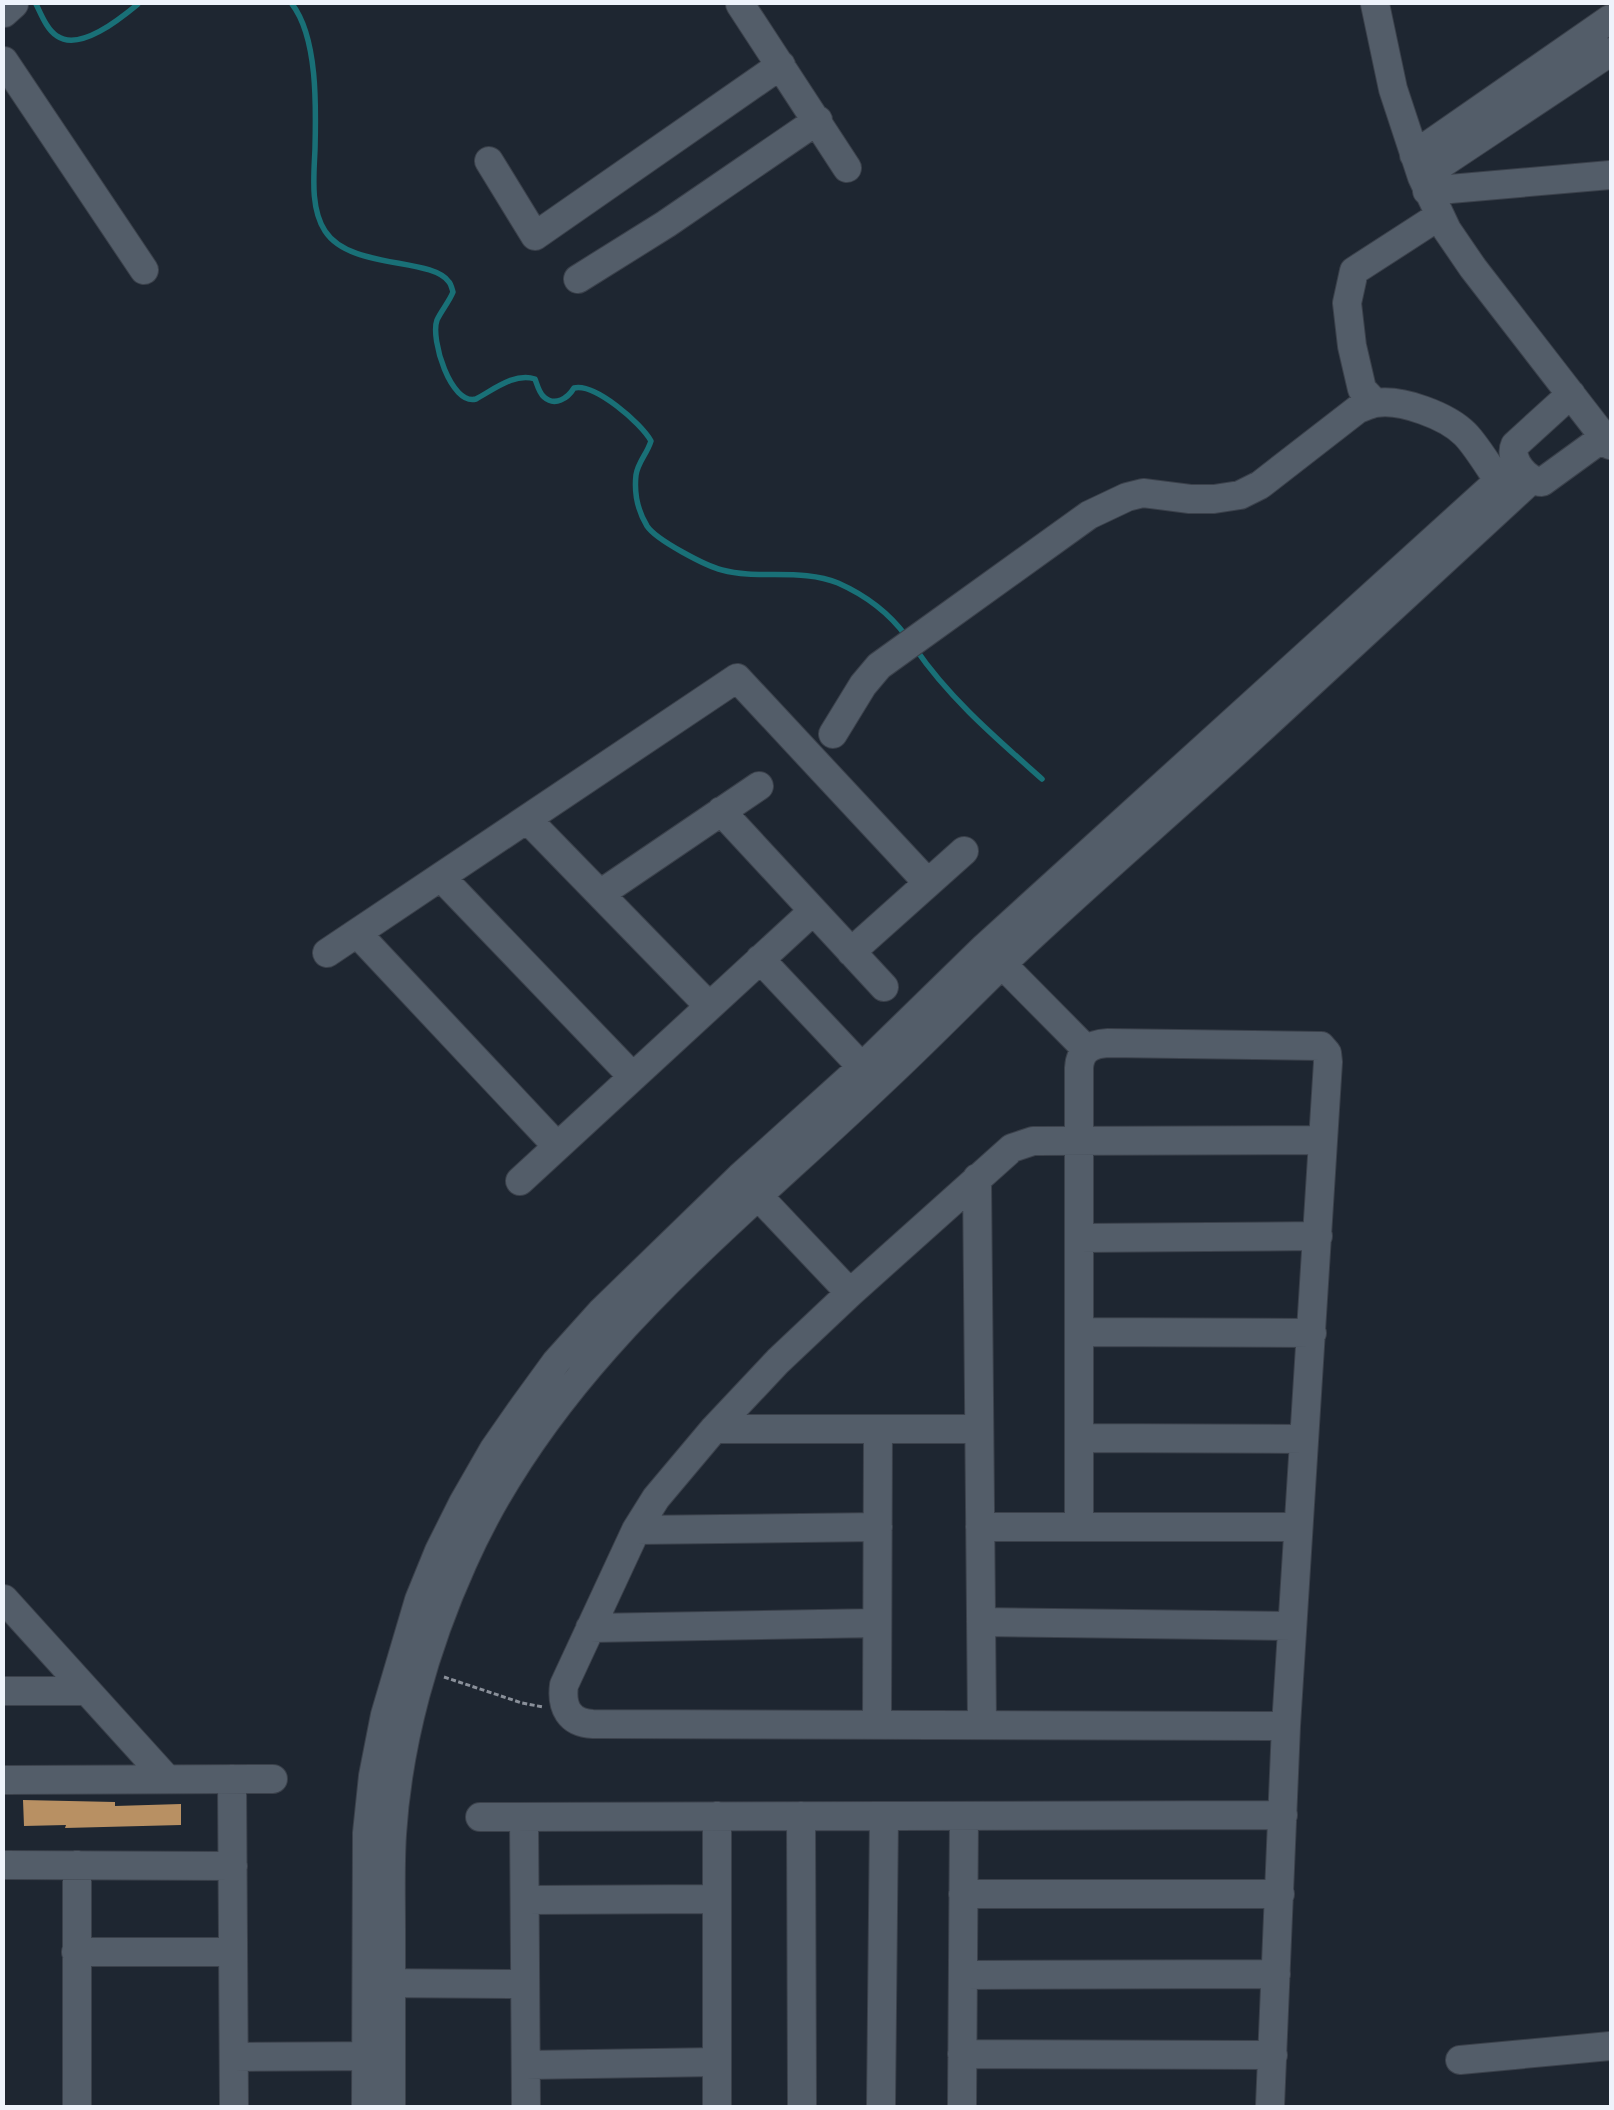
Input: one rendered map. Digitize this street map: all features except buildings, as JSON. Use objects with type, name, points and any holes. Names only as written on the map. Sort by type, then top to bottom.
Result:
[{"type":"street","points":[[4,13],[14,4]]},
{"type":"street","points":[[833,734],[863,685],[879,666],[1089,515],[1127,497],[1143,493],[1190,499],[1214,499],[1240,495],[1260,485],[1358,409],[1376,403],[1389,402],[1417,408],[1455,424],[1515,481],[1546,481],[1607,441],[1473,268],[1439,216],[1421,174],[1393,89],[1375,4]]},
{"type":"street","points":[[747,6],[781,65],[847,168]]},
{"type":"street","points":[[1421,174],[1610,19]]},
{"type":"street","points":[[1421,174],[1610,52]]},
{"type":"street","points":[[4,61],[144,270]]},
{"type":"street","points":[[489,161],[535,236],[781,65]]},
{"type":"street","points":[[578,279],[666,224],[818,120]]},
{"type":"street","points":[[1421,174],[1610,175]]},
{"type":"street","points":[[1376,403],[1362,389],[1352,346],[1347,303],[1354,271],[1439,216]]},
{"type":"street","points":[[1515,481],[1513,454],[1516,445],[1571,394]]},
{"type":"street","points":[[366,2106],[378,2056],[378,1982],[366,1855],[369,1806],[384,1715],[411,1666],[420,1600],[439,1551],[463,1503],[505,1455],[556,1362],[601,1312],[749,1186],[870,1076],[993,956],[1515,481]]},
{"type":"street","points":[[327,953],[737,678],[928,883]]},
{"type":"street","points":[[600,894],[759,786]]},
{"type":"street","points":[[721,811],[884,988]]},
{"type":"street","points":[[527,819],[709,1006]]},
{"type":"street","points":[[851,952],[964,851]]},
{"type":"street","points":[[441,877],[632,1077]]},
{"type":"street","points":[[520,1180],[812,911]]},
{"type":"street","points":[[358,933],[557,1146]]},
{"type":"street","points":[[993,956],[1086,1049]]},
{"type":"street","points":[[760,959],[870,1076]]},
{"type":"street","points":[[1079,1527],[1079,1068],[1081,1054],[1092,1045],[1108,1043],[1321,1046],[1327,1053],[1328,1062],[1312,1333],[1291,1626],[1270,2106]]},
{"type":"street","points":[[1286,1726],[582,1724],[574,1720],[564,1706],[564,1684],[636,1530],[656,1498],[714,1429],[778,1361],[850,1293],[1008,1152],[1019,1145],[1033,1141],[1323,1140]]},
{"type":"street","points":[[977,1178],[982,1725]]},
{"type":"street","points":[[749,1186],[850,1293]]},
{"type":"street","points":[[1079,1238],[1318,1236]]},
{"type":"street","points":[[1079,1332],[1312,1333]]},
{"type":"street","points":[[714,1429],[979,1429]]},
{"type":"street","points":[[877,1725],[878,1429]]},
{"type":"street","points":[[1079,1438],[1304,1439]]},
{"type":"street","points":[[636,1530],[878,1527]]},
{"type":"street","points":[[980,1527],[1298,1527]]},
{"type":"street","points":[[6,1604],[167,1779]]},
{"type":"street","points":[[981,1622],[1291,1626]]},
{"type":"street","points":[[590,1628],[877,1623]]},
{"type":"street","points":[[4,1691],[87,1691]]},
{"type":"street","points":[[232,1779],[234,2106]]},
{"type":"street","points":[[4,1780],[273,1779]]},
{"type":"street","points":[[480,1817],[1283,1815]]},
{"type":"street","points":[[717,1816],[718,2106]]},
{"type":"street","points":[[801,1816],[802,2106]]},
{"type":"street","points":[[881,2106],[884,1816]]},
{"type":"street","points":[[962,2106],[964,1816]]},
{"type":"street","points":[[524,1817],[526,2106]]},
{"type":"street","points":[[4,1865],[233,1866]]},
{"type":"street","points":[[77,1865],[77,2106]]},
{"type":"street","points":[[963,1894],[1280,1894]]},
{"type":"street","points":[[525,1900],[717,1899]]},
{"type":"street","points":[[76,1952],[233,1952]]},
{"type":"street","points":[[963,1975],[1276,1974]]},
{"type":"street","points":[[378,1982],[525,1984]]},
{"type":"street","points":[[1460,2060],[1610,2046]]},
{"type":"street","points":[[962,2054],[1272,2055]]},
{"type":"street","points":[[234,2056],[378,2056]]},
{"type":"street","points":[[378,2056],[391,2106]]},
{"type":"street","points":[[526,2065],[718,2062]]},
{"type":"path","points":[[411,1666],[522,1704],[538,1707],[564,1706]]},
{"type":"waterway","points":[[36,4],[50,30],[66,40],[88,37],[111,24],[138,4]]},
{"type":"waterway","points":[[292,4],[307,35],[314,74],[314,191],[320,222],[325,231],[337,243],[353,252],[371,258],[426,269],[440,274],[449,282],[453,292],[437,320],[436,329],[444,369],[458,392],[467,398],[476,399],[504,383],[527,377],[535,379],[539,391],[548,400],[561,400],[574,388],[583,388],[605,398],[638,424],[651,441],[637,470],[636,495],[641,514],[652,532],[670,545],[722,570],[736,573],[810,576],[838,583],[876,605],[906,636]]},
{"type":"waterway","points":[[915,648],[958,701],[1042,779]]}]
